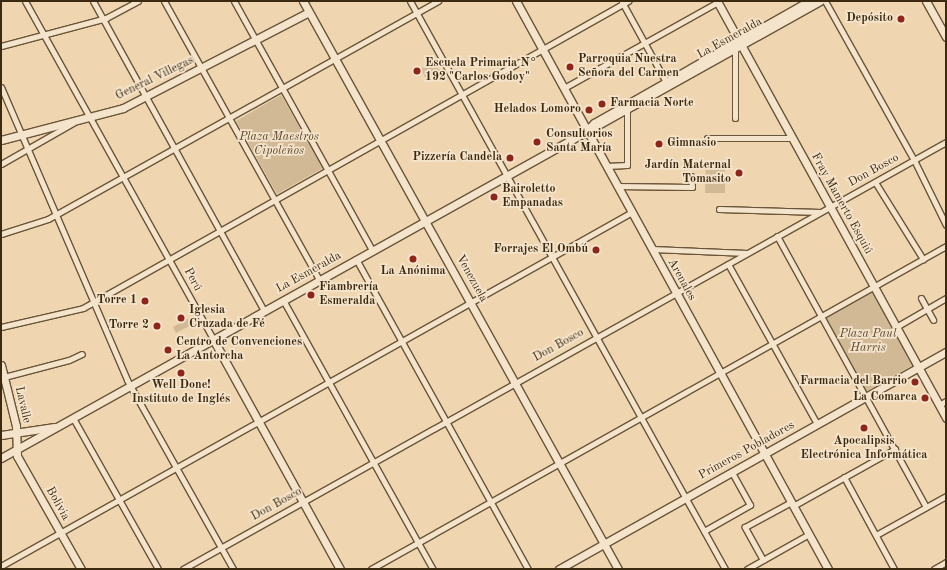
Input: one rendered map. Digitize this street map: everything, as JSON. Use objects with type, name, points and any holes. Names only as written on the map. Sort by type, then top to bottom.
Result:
[{"type":"street","name":"Perú","points":[[25,1],[340,569]]},
{"type":"street","points":[[93,1],[264,311]]},
{"type":"street","points":[[1,46],[103,19],[138,1]]},
{"type":"street","points":[[164,1],[319,280]]},
{"type":"street","points":[[234,1],[372,250]]},
{"type":"street","name":"Venezuela","points":[[303,1],[618,569]]},
{"type":"street","points":[[410,1],[725,569]]},
{"type":"street","points":[[1,234],[34,225],[56,215],[230,119],[438,1]]},
{"type":"street","name":"Arenales","points":[[516,1],[828,569]]},
{"type":"street","name":"La Esmeralda","points":[[1,458],[425,220],[587,130],[627,110],[738,45],[808,1]]},
{"type":"street","name":"La Esmeralda","points":[[587,130],[594,123],[666,82],[820,1]]},
{"type":"street","points":[[825,1],[914,160],[946,225]]},
{"type":"street","points":[[926,1],[945,34]]},
{"type":"street","points":[[1,327],[68,313],[93,302],[462,95],[624,2],[666,82]]},
{"type":"street","points":[[564,88],[717,2]]},
{"type":"street","name":"Fray Mamerto Esquiú","points":[[717,2],[738,45],[792,138],[946,418]]},
{"type":"street","name":"General Villegas","points":[[1,140],[119,109],[202,69],[309,12]]},
{"type":"street","points":[[735,118],[738,45]]},
{"type":"street","points":[[1,87],[130,386],[234,569]]},
{"type":"street","points":[[606,166],[627,165],[627,110]]},
{"type":"street","points":[[1,164],[79,120]]},
{"type":"street","points":[[707,138],[792,138]]},
{"type":"street","name":"Don Bosco","points":[[183,569],[946,142]]},
{"type":"street","points":[[617,186],[692,187],[691,176]]},
{"type":"street","points":[[875,182],[923,259]]},
{"type":"street","points":[[719,209],[821,212]]},
{"type":"street","points":[[1,566],[632,212]]},
{"type":"street","points":[[778,236],[926,506]]},
{"type":"street","points":[[371,569],[946,246]]},
{"type":"street","points":[[652,249],[747,253]]},
{"type":"street","points":[[356,259],[528,569]]},
{"type":"street","points":[[728,264],[817,424]]},
{"type":"street","points":[[921,298],[933,320]]},
{"type":"street","points":[[896,327],[946,298]]},
{"type":"street","points":[[283,300],[433,569]]},
{"type":"street","name":"Primeros Pobladores","points":[[559,569],[946,352]]},
{"type":"street","points":[[4,377],[71,360],[82,354]]},
{"type":"street","name":"Lavalle","points":[[1,365],[17,431],[16,450]]},
{"type":"street","points":[[938,405],[946,401]]},
{"type":"street","points":[[73,418],[158,569]]},
{"type":"street","points":[[1,435],[17,431],[58,426]]},
{"type":"street","points":[[763,560],[745,527],[844,478],[895,449]]},
{"type":"street","name":"Bolivia","points":[[16,450],[81,569]]},
{"type":"street","points":[[704,531],[750,505],[732,472]]},
{"type":"street","points":[[844,478],[894,569]]},
{"type":"street","points":[[876,535],[946,496]]},
{"type":"street","points":[[746,569],[809,534]]},
{"type":"street","points":[[934,569],[946,562]]},
{"type":"green space","points":[[434,62],[440,71],[426,79],[421,69]]},
{"type":"green space","name":"Plaza Maestros Cipoleños","points":[[281,95],[323,168],[277,194],[236,121]]},
{"type":"green space","points":[[706,161],[725,161],[725,193],[705,193]]},
{"type":"green space","name":"Plaza Paul Harris","points":[[872,292],[913,365],[865,392],[824,319]]},
{"type":"green space","points":[[193,316],[197,322],[176,333],[173,327]]},
{"type":"place","name":"Depósito","points":[[901,19]]},
{"type":"place","name":"Parroquia Nuestra Señora del Carmen","points":[[570,67]]},
{"type":"place","name":"Escuela Primaria N° 192 \"Carlos Godoy\"","points":[[417,71]]},
{"type":"place","name":"Farmacia Norte","points":[[602,104]]},
{"type":"place","name":"Helados Lomoro","points":[[589,110]]},
{"type":"place","name":"Consultorios Santa María","points":[[537,142]]},
{"type":"place","name":"Gimnasio","points":[[659,144]]},
{"type":"place","name":"Pizzería Candela","points":[[510,158]]},
{"type":"place","name":"Jardín Maternal Tomasito","points":[[739,173]]},
{"type":"place","name":"Bairoletto Empanadas","points":[[494,197]]},
{"type":"place","name":"Forrajes El Ombú","points":[[596,250]]},
{"type":"place","name":"La Anónima","points":[[413,259]]},
{"type":"place","name":"Fiambrería Esmeralda","points":[[311,295]]},
{"type":"place","name":"Torre 1","points":[[145,301]]},
{"type":"place","name":"Iglesia Cruzada de Fé","points":[[181,318]]},
{"type":"place","name":"Torre 2","points":[[157,326]]},
{"type":"place","name":"Centro de Convenciones La Antorcha","points":[[168,350]]},
{"type":"place","name":"Well Done! Instituto de Inglés","points":[[181,373]]},
{"type":"place","name":"Farmacia del Barrio","points":[[915,382]]},
{"type":"place","name":"La Comarca","points":[[925,398]]},
{"type":"place","name":"Apocalipsis Electrónica Informática","points":[[864,428]]}]
